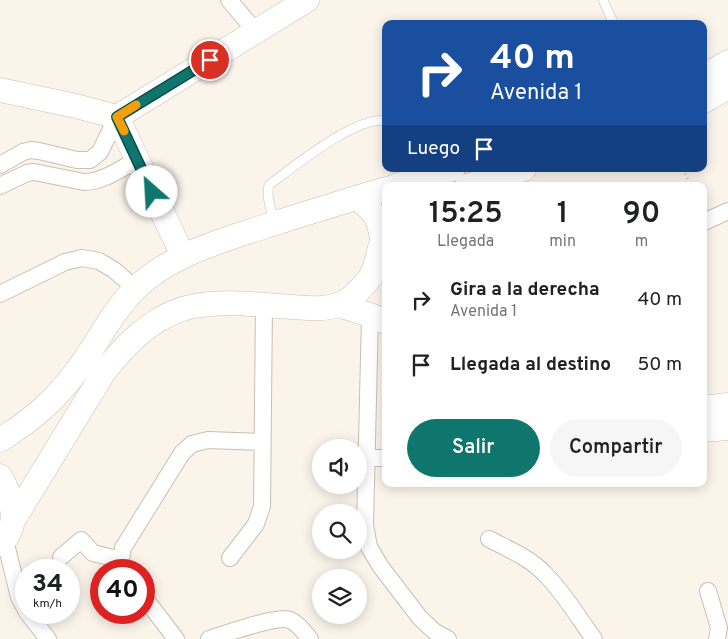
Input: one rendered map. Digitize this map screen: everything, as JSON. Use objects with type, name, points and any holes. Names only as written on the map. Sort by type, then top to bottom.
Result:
[{"type":"street","points":[[229,0],[256,32]]},
{"type":"street","points":[[0,165],[23,152],[39,151],[84,161],[90,160],[100,152],[117,117],[307,0]]},
{"type":"street","points":[[707,74],[728,62]]},
{"type":"street","points":[[707,99],[728,87]]},
{"type":"street","points":[[0,90],[117,117]]},
{"type":"street","points":[[117,117],[183,256]]},
{"type":"street","points":[[23,152],[27,173]]},
{"type":"street","points":[[100,152],[111,174]]},
{"type":"street","points":[[0,186],[27,173],[41,172],[84,182],[100,180],[136,160]]},
{"type":"street","points":[[406,182],[435,172]]},
{"type":"street","points":[[480,182],[514,172]]},
{"type":"street","points":[[0,440],[42,411],[58,394],[79,369],[122,304],[153,274],[183,256],[275,223],[382,190]]},
{"type":"street","points":[[357,198],[376,215],[382,231]]},
{"type":"street","points":[[707,221],[728,212]]},
{"type":"street","points":[[0,294],[66,262],[82,258],[99,261],[114,270],[136,289]]},
{"type":"street","points":[[339,305],[366,283],[381,275],[382,262]]},
{"type":"street","points":[[6,547],[104,372],[116,356],[152,324],[177,311],[194,306],[221,303],[322,308],[339,305],[378,318],[367,458],[382,458]]},
{"type":"street","points":[[230,558],[256,524],[262,506],[264,305]]},
{"type":"street","points":[[707,408],[728,405]]},
{"type":"street","points":[[707,430],[728,428]]},
{"type":"street","points":[[123,559],[123,548],[182,453],[192,444],[208,440],[262,442]]},
{"type":"street","points":[[0,476],[10,500],[6,547],[15,582]]},
{"type":"street","points":[[366,494],[365,525],[368,547],[420,618],[435,632],[448,639]]},
{"type":"street","points":[[489,539],[525,559],[544,573],[594,639]]},
{"type":"street","points":[[60,557],[81,540],[93,553],[108,559]]},
{"type":"street","points":[[708,591],[719,628],[717,639]]},
{"type":"street","points":[[155,611],[176,639]]},
{"type":"street","points":[[210,639],[277,619],[290,620],[301,628],[310,639]]},
{"type":"street","points":[[37,624],[48,639]]},
{"type":"lane","points":[[603,0],[612,20]]},
{"type":"lane","points":[[275,223],[269,202],[269,185],[310,154],[360,125],[382,120]]},
{"type":"slow traffic","points":[[124,131],[117,117],[136,105]]},
{"type":"route","points":[[152,192],[117,117],[210,60]]}]
